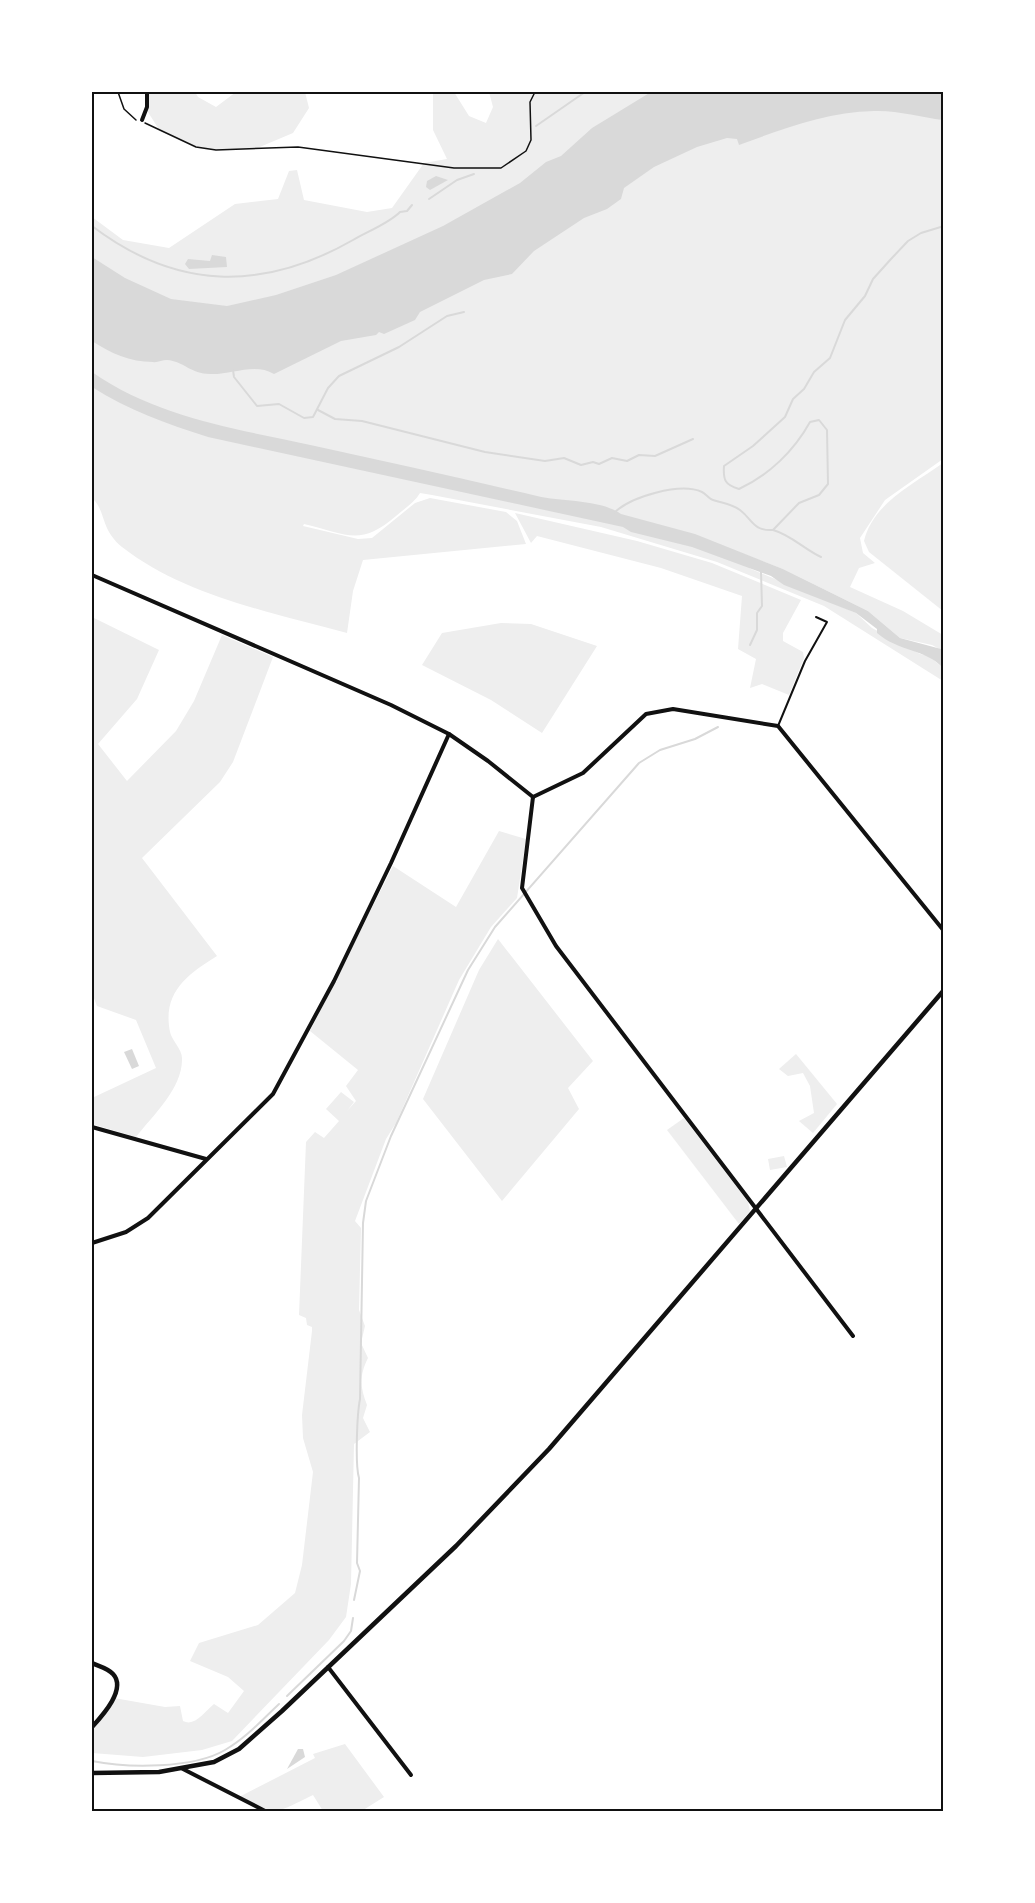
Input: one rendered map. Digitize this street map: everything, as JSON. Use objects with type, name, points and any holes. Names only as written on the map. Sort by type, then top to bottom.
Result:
[{"type":"street","points":[[142,120],[147,107],[147,92]]},
{"type":"street","points":[[92,575],[391,705],[449,734],[488,761],[533,797]]},
{"type":"street","points":[[533,797],[583,773],[646,714],[674,709],[778,726],[944,931]]},
{"type":"street","points":[[92,1243],[136,1228],[277,1089],[334,981],[449,734]]},
{"type":"street","points":[[533,797],[522,890],[526,897],[556,946],[853,1336]]},
{"type":"street","points":[[92,1773],[159,1772],[183,1769],[214,1762],[239,1749],[456,1546],[549,1449],[944,990]]},
{"type":"street","points":[[92,1127],[207,1159]]},
{"type":"street","points":[[92,1663],[107,1669],[117,1681],[114,1698],[92,1727]]},
{"type":"street","points":[[328,1667],[411,1775]]},
{"type":"street","points":[[183,1769],[267,1812]]},
{"type":"lane","points":[[778,726],[805,661],[827,622],[816,616]]},
{"type":"path","points":[[118,92],[127,114],[134,119],[142,120],[196,147],[216,150],[298,147],[469,168],[501,168],[526,151],[531,140],[530,102],[535,92]]},
{"type":"shaded area","points":[[145,92],[195,92],[198,97],[216,107],[236,92],[305,92],[309,108],[293,133],[255,149],[216,150],[196,147],[160,131],[146,109]]},
{"type":"shaded area","points":[[433,92],[454,92],[469,116],[486,123],[493,107],[489,92],[943,92],[943,459],[885,500],[860,538],[863,553],[875,563],[859,568],[850,587],[903,611],[943,635],[943,651],[932,645],[900,638],[868,611],[783,569],[723,546],[751,569],[856,613],[872,628],[920,654],[929,656],[943,668],[943,681],[824,606],[717,562],[601,527],[432,495],[420,493],[383,526],[362,535],[343,534],[304,524],[303,526],[358,539],[372,538],[415,503],[430,498],[506,512],[517,521],[526,544],[363,560],[353,591],[347,633],[259,610],[200,590],[146,564],[115,540],[100,508],[92,498],[92,217],[123,240],[169,248],[235,204],[278,199],[289,171],[297,170],[304,200],[367,212],[392,208],[424,163],[447,159],[433,130]]},
{"type":"shaded area","points":[[651,92],[943,92],[943,120],[891,112],[856,112],[805,122],[739,145],[737,139],[727,138],[697,147],[654,167],[624,188],[621,199],[607,209],[584,218],[534,251],[512,274],[484,280],[420,312],[415,320],[384,334],[379,332],[376,335],[341,341],[274,374],[259,369],[218,374],[203,373],[173,361],[145,362],[128,359],[92,341],[92,257],[125,278],[171,299],[227,306],[276,295],[336,275],[443,226],[520,183],[546,162],[561,156],[592,128]]},
{"type":"shaded area","points":[[436,176],[448,180],[430,190],[426,187],[427,181]]},
{"type":"shaded area","points":[[212,255],[226,257],[227,267],[189,269],[185,264],[188,259],[210,261]]},
{"type":"shaded area","points":[[92,372],[144,401],[199,420],[537,496],[592,503],[621,514],[695,534],[783,569],[868,611],[900,638],[941,649],[943,668],[929,657],[885,639],[877,633],[877,629],[856,613],[784,585],[771,576],[692,547],[631,532],[623,527],[208,437],[148,416],[120,403],[92,387]]},
{"type":"shaded area","points":[[943,463],[943,611],[869,552],[864,541],[876,516],[885,505]]},
{"type":"shaded area","points":[[515,513],[637,541],[712,563],[801,600],[783,633],[783,641],[803,652],[804,658],[789,695],[762,684],[750,688],[756,659],[738,649],[742,596],[661,568],[537,536],[531,543]]},
{"type":"shaded area","points":[[92,617],[159,650],[137,699],[98,744],[127,781],[176,731],[194,701],[222,635],[273,657],[233,762],[220,782],[142,858],[217,956],[187,977],[174,995],[170,1006],[170,1032],[182,1055],[181,1069],[178,1080],[166,1100],[136,1137],[92,1124],[92,1098],[156,1068],[136,1020],[97,1006],[92,993]]},
{"type":"shaded area","points":[[501,623],[531,624],[597,646],[542,733],[491,700],[422,665],[442,633]]},
{"type":"shaded area","points":[[499,831],[526,839],[517,898],[491,927],[459,980],[396,1123],[386,1139],[355,1221],[361,1228],[359,1310],[365,1326],[361,1343],[368,1358],[362,1376],[363,1393],[367,1405],[363,1418],[370,1432],[354,1444],[351,1584],[346,1617],[329,1640],[232,1741],[202,1750],[143,1757],[92,1753],[92,1726],[114,1698],[165,1707],[180,1706],[183,1721],[187,1722],[195,1720],[214,1704],[228,1713],[244,1691],[228,1677],[190,1661],[199,1643],[258,1625],[295,1593],[302,1565],[313,1472],[303,1438],[302,1415],[312,1327],[307,1325],[306,1318],[299,1315],[306,1142],[315,1132],[324,1138],[339,1121],[326,1109],[341,1092],[354,1102],[347,1111],[356,1101],[346,1086],[358,1070],[310,1031],[393,866],[456,907]]},
{"type":"shaded area","points":[[498,939],[593,1061],[568,1088],[579,1109],[502,1201],[423,1099],[479,970]]},
{"type":"shaded area","points":[[132,1049],[139,1066],[132,1069],[124,1052]]},
{"type":"shaded area","points":[[796,1054],[837,1104],[813,1133],[799,1121],[814,1113],[810,1086],[803,1073],[788,1076],[779,1069]]},
{"type":"shaded area","points":[[684,1118],[748,1202],[750,1211],[739,1224],[667,1130]]},
{"type":"shaded area","points":[[784,1156],[787,1167],[770,1170],[768,1159]]},
{"type":"shaded area","points":[[345,1744],[384,1797],[360,1812],[323,1811],[313,1795],[291,1806],[276,1810],[261,1808],[239,1797],[315,1758],[313,1754]]},
{"type":"shaded area","points":[[298,1749],[303,1749],[305,1757],[287,1769]]},
{"type":"waterway","points":[[536,126],[585,92]]},
{"type":"waterway","points":[[429,199],[457,180],[474,174]]},
{"type":"waterway","points":[[92,226],[124,247],[155,262],[188,272],[220,276],[253,275],[286,269],[319,257],[384,224],[400,212],[407,211],[412,205]]},
{"type":"waterway","points":[[614,513],[631,502],[656,493],[693,489],[737,508],[757,527],[773,530],[799,503],[819,495],[828,484],[827,430],[819,420],[810,422],[804,433],[780,461],[760,477],[739,489],[726,481],[724,466],[753,446],[785,417],[793,399],[804,389],[814,372],[830,358],[845,320],[865,296],[873,279],[891,259],[908,241],[921,233],[944,226]]},
{"type":"waterway","points":[[233,370],[234,377],[257,406],[279,404],[304,418],[313,417],[328,388],[339,376],[399,347],[447,316],[464,312]]},
{"type":"waterway","points":[[318,410],[335,419],[362,421],[485,452],[545,461],[564,458],[581,465],[593,462],[599,464],[612,458],[627,461],[639,455],[655,456],[693,439]]},
{"type":"waterway","points":[[773,530],[786,535],[821,557]]},
{"type":"waterway","points":[[750,645],[757,630],[757,613],[762,606],[761,572]]},
{"type":"waterway","points":[[354,1600],[360,1571],[357,1563],[359,1478],[357,1427],[360,1399],[363,1223],[366,1201],[391,1136],[468,970],[495,927],[639,763],[660,750],[695,739],[718,727]]},
{"type":"waterway","points":[[287,1696],[344,1641],[351,1631],[353,1618]]},
{"type":"waterway","points":[[92,1761],[141,1766],[196,1761],[225,1750],[240,1740],[279,1704]]}]
